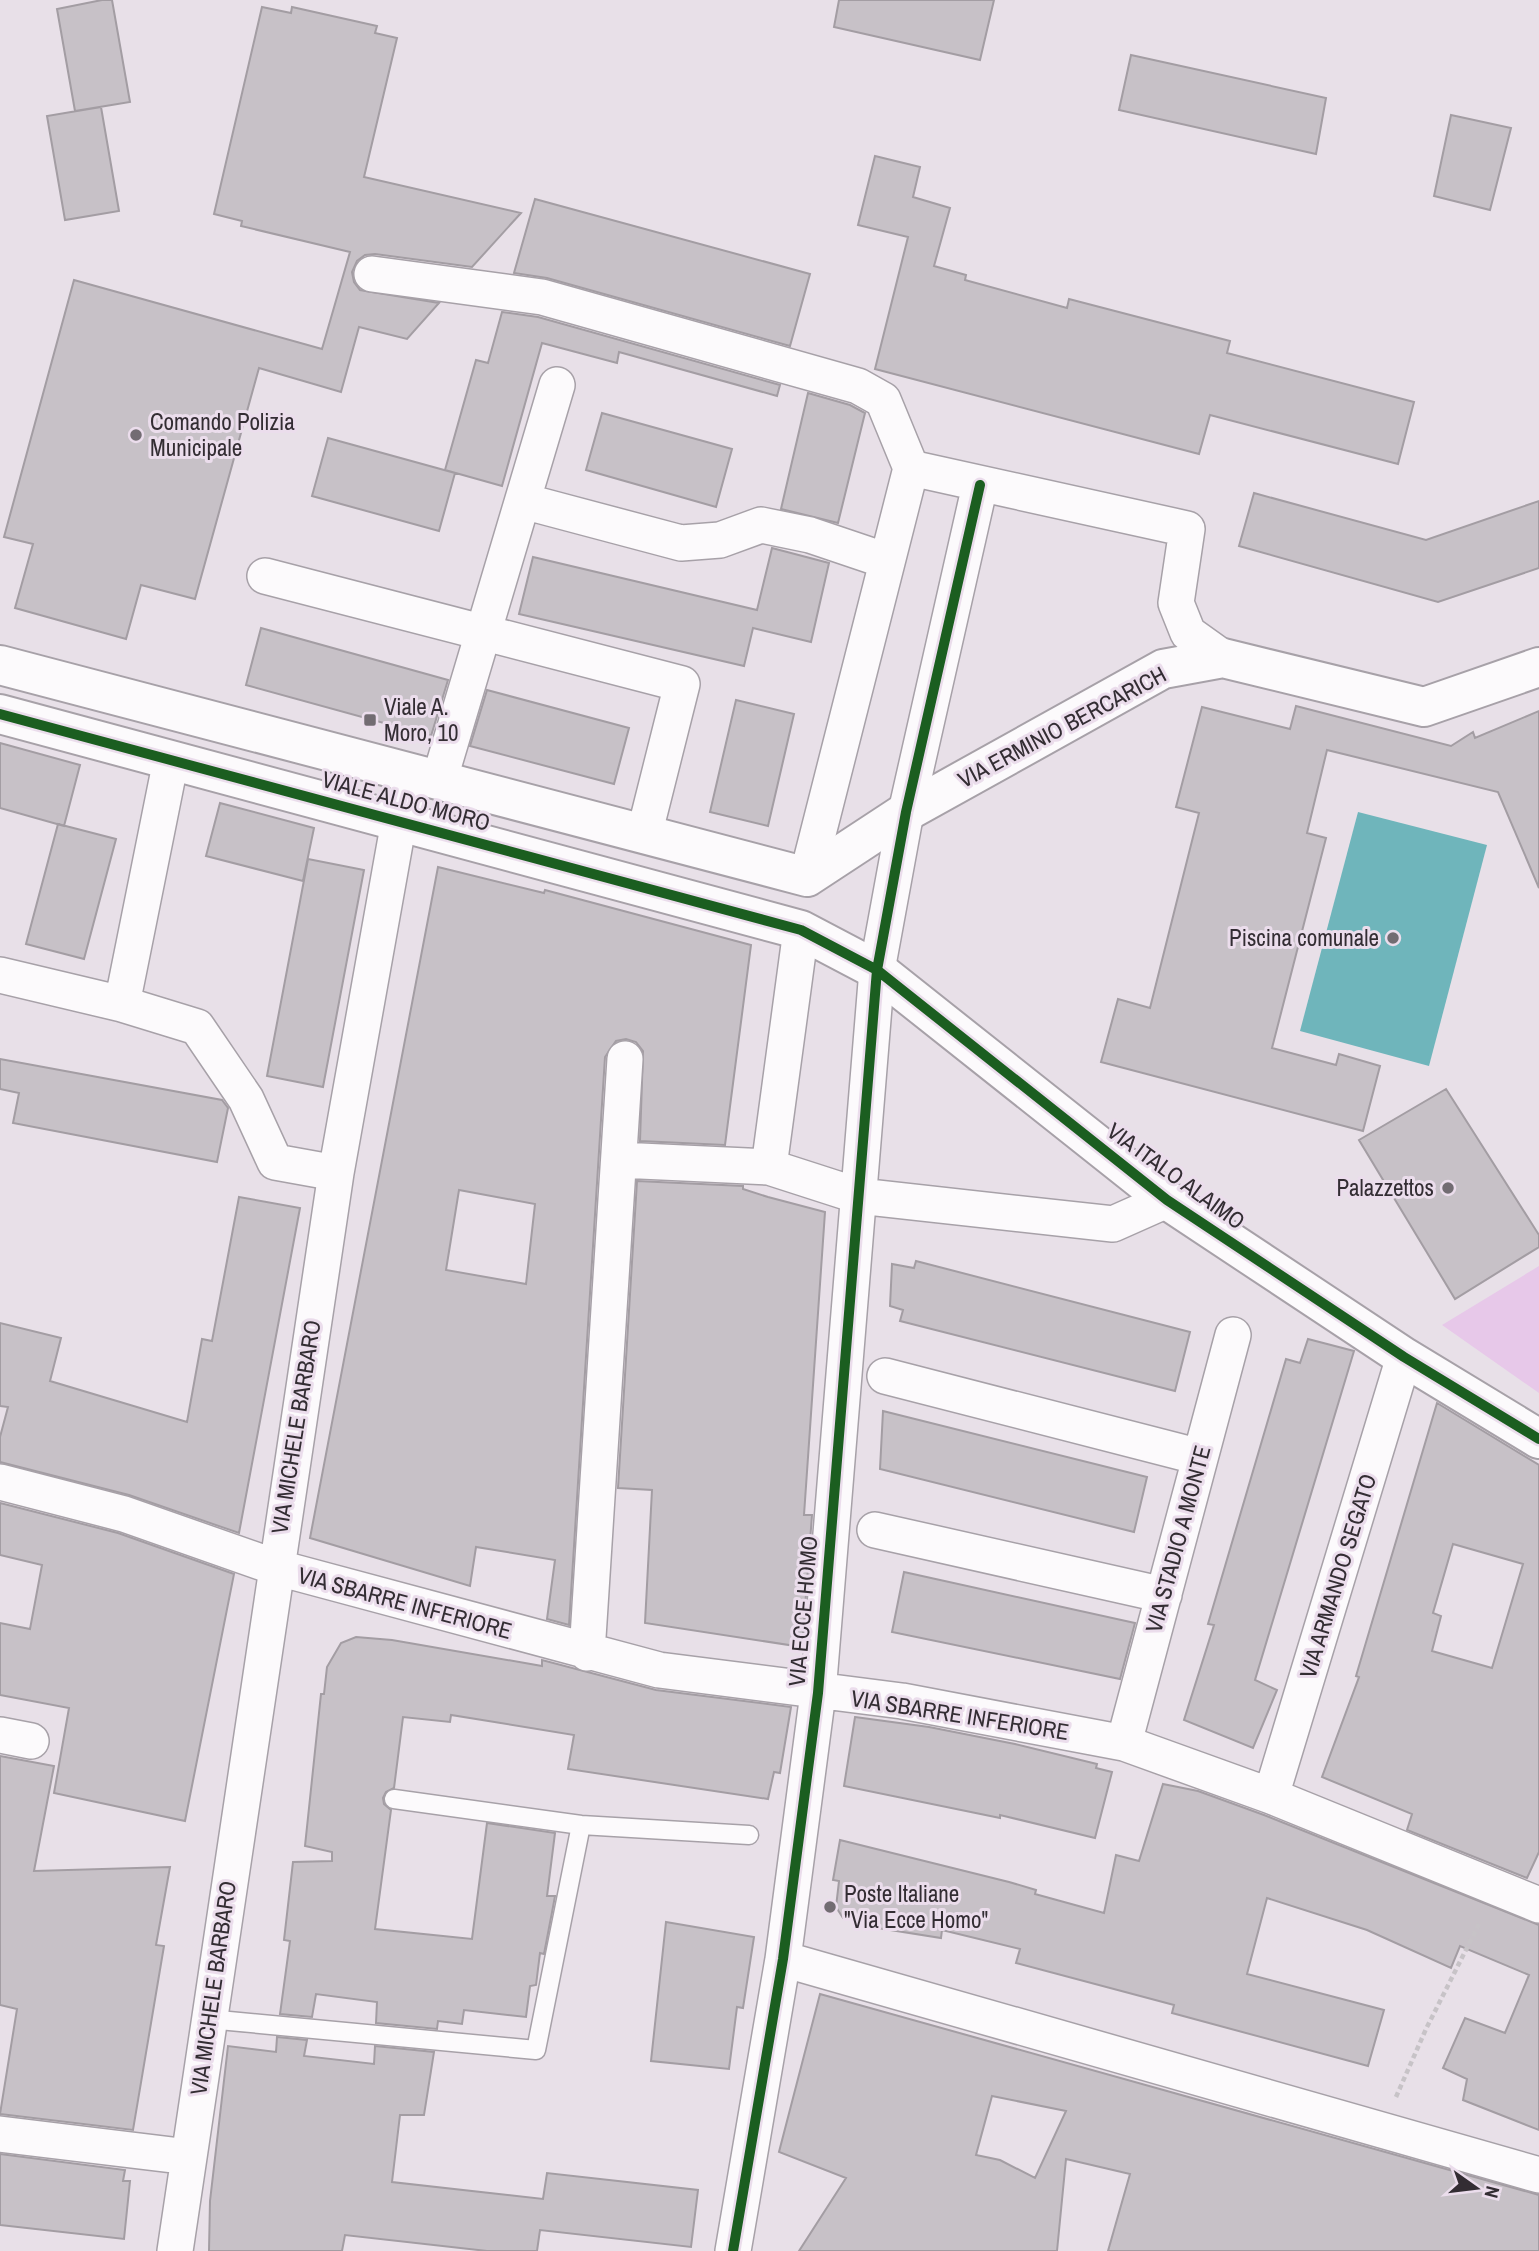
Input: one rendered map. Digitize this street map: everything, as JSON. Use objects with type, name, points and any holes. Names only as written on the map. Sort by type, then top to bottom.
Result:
[{"type":"street","points":[[372,274],[542,297],[858,386],[883,400],[911,468],[807,877],[769,1167]]},
{"type":"street","name":"VIA MICHELE BARBARO","points":[[175,2251],[275,1567],[336,1173],[399,821],[426,777],[483,635],[557,385]]},
{"type":"street","points":[[911,468],[1187,529],[1175,603],[1188,633],[1223,658]]},
{"type":"street","name":"VIA ECCE HOMO","points":[[733,2251],[783,1959],[818,1693],[877,970],[906,812],[981,485]]},
{"type":"street","points":[[523,501],[681,543],[720,540],[761,525],[824,539],[887,561]]},
{"type":"street","points":[[265,576],[483,635],[682,684],[644,835]]},
{"type":"street","name":"VIA ERMINIO BERCARICH","points":[[807,877],[906,812],[1163,669],[1223,658],[1423,707],[1539,667]]},
{"type":"street","name":"VIALE ALDO MORO","points":[[0,665],[807,877]]},
{"type":"street","name":"VIALE ALDO MORO","points":[[0,714],[801,930]]},
{"type":"street","points":[[122,1003],[171,760]]},
{"type":"street","name":"VIA ITALO ALAIMO","points":[[801,930],[877,970],[1167,1200],[1404,1357],[1539,1438]]},
{"type":"street","points":[[0,975],[122,1003],[197,1027],[246,1099],[275,1162],[336,1173]]},
{"type":"street","points":[[587,1653],[625,1059]]},
{"type":"street","points":[[619,1160],[769,1167],[859,1196],[1113,1224],[1167,1200]]},
{"type":"street","name":"VIA STADIO A MONTE","points":[[1124,1743],[1233,1335]]},
{"type":"street","name":"VIA ARMANDO SEGATO","points":[[1271,1796],[1404,1357]]},
{"type":"street","points":[[885,1376],[1200,1457]]},
{"type":"street","name":"VIA SBARRE INFERIORE","points":[[0,1482],[124,1514],[275,1567],[587,1653],[659,1670],[818,1693],[902,1701],[1124,1743],[1271,1796],[1539,1905]]},
{"type":"street","points":[[875,1530],[1164,1595]]},
{"type":"street","points":[[783,1959],[1539,2175]]},
{"type":"street","points":[[0,2134],[189,2157]]},
{"type":"lane","points":[[394,1799],[581,1825],[749,1835]]},
{"type":"lane","points":[[208,2019],[536,2050],[581,1825]]},
{"type":"path","points":[[1381,2130],[1426,2029],[1497,1888]]},
{"type":"shaded area","points":[[1539,1266],[1539,1393],[1442,1325]]},
{"type":"water","name":"Piscina comunale","points":[[1358,812],[1487,845],[1429,1066],[1300,1031]]},
{"type":"building","points":[[112,0],[130,102],[75,111],[57,9]]},
{"type":"building","points":[[839,0],[994,0],[980,60],[834,27]]},
{"type":"building","points":[[262,7],[291,13],[292,7],[377,26],[375,33],[397,38],[364,177],[521,213],[472,267],[375,254],[365,255],[357,261],[352,272],[354,282],[360,290],[439,303],[407,339],[359,327],[341,392],[259,368],[195,599],[141,585],[126,639],[15,608],[33,544],[4,537],[74,280],[322,349],[350,252],[241,226],[242,221],[214,214]]},
{"type":"building","points":[[1131,55],[1326,98],[1316,154],[1119,110]]},
{"type":"building","points":[[101,107],[119,211],[65,220],[47,116]]},
{"type":"building","points":[[1451,115],[1511,128],[1490,210],[1434,196]]},
{"type":"building","points":[[875,156],[920,167],[913,197],[950,208],[934,266],[966,275],[965,280],[1067,308],[1069,299],[1230,341],[1227,353],[1414,402],[1398,464],[1210,415],[1199,454],[875,369],[908,237],[858,225]]},
{"type":"building","points":[[535,199],[810,274],[790,346],[547,278],[514,273]]},
{"type":"building","points":[[502,312],[538,317],[780,385],[777,396],[619,352],[617,363],[542,343],[502,486],[445,470],[476,360],[488,363]]},
{"type":"building","points":[[808,393],[850,405],[865,413],[838,523],[781,509]]},
{"type":"building","points":[[602,413],[732,449],[716,507],[586,470]]},
{"type":"building","points":[[328,438],[455,473],[439,531],[312,496]]},
{"type":"building","points":[[1254,493],[1426,540],[1539,501],[1539,568],[1438,602],[1239,546]]},
{"type":"building","points":[[772,548],[829,563],[811,642],[753,628],[744,666],[519,614],[533,557],[757,610]]},
{"type":"building","points":[[261,628],[448,680],[431,736],[246,685]]},
{"type":"building","points":[[487,690],[629,728],[614,784],[470,746]]},
{"type":"building","points":[[736,700],[794,714],[768,826],[710,812]]},
{"type":"building","points":[[1296,706],[1451,746],[1473,732],[1475,738],[1539,711],[1539,888],[1498,792],[1327,750],[1307,833],[1326,838],[1272,1048],[1336,1065],[1339,1054],[1380,1066],[1363,1131],[1101,1062],[1118,999],[1150,1008],[1199,813],[1176,807],[1202,707],[1290,729]]},
{"type":"building","points":[[0,743],[80,765],[64,826],[0,808]]},
{"type":"building","points":[[220,803],[314,828],[303,881],[206,856]]},
{"type":"building","points":[[58,824],[116,839],[84,959],[26,944]]},
{"type":"building","points":[[308,859],[364,870],[323,1087],[267,1076]]},
{"type":"building","points":[[438,867],[544,893],[545,890],[751,945],[725,1145],[640,1141],[643,1051],[636,1042],[626,1039],[616,1041],[605,1057],[569,1625],[547,1619],[555,1560],[476,1547],[470,1586],[310,1538]],"holes":[[[459,1190],[535,1204],[526,1284],[446,1270]]]},
{"type":"building","points":[[0,1059],[222,1100],[228,1108],[217,1162],[13,1123],[19,1093],[0,1089]]},
{"type":"building","name":"Palazzettos","points":[[1446,1089],[1539,1235],[1539,1247],[1455,1299],[1359,1140]]},
{"type":"building","points":[[637,1181],[743,1186],[743,1189],[768,1197],[825,1212],[804,1515],[812,1515],[802,1647],[645,1623],[652,1490],[618,1488]]},
{"type":"building","points":[[239,1197],[300,1208],[239,1533],[129,1495],[0,1462],[0,1437],[8,1407],[0,1406],[0,1323],[61,1338],[50,1381],[187,1422],[202,1339],[212,1341]]},
{"type":"building","points":[[916,1261],[1190,1332],[1175,1391],[900,1321],[903,1310],[890,1306],[892,1264],[914,1268]]},
{"type":"building","points":[[1308,1339],[1354,1351],[1255,1680],[1277,1690],[1253,1748],[1184,1720],[1214,1625],[1208,1624],[1286,1359],[1300,1363]]},
{"type":"building","points":[[1437,1403],[1539,1465],[1539,1852],[1527,1878],[1407,1830],[1412,1814],[1322,1777],[1359,1677],[1356,1676]],"holes":[[[1453,1544],[1523,1564],[1492,1668],[1432,1651],[1441,1616],[1433,1613]]]},
{"type":"building","points":[[883,1411],[1147,1477],[1134,1532],[880,1469]]},
{"type":"building","points":[[0,1503],[118,1533],[234,1574],[185,1821],[54,1793],[69,1708],[0,1695],[0,1623],[30,1629],[42,1565],[0,1555]]},
{"type":"building","points":[[904,1572],[1135,1623],[1120,1679],[892,1632]]},
{"type":"building","points":[[356,1637],[392,1640],[542,1666],[542,1660],[656,1690],[791,1707],[780,1773],[774,1772],[768,1799],[568,1769],[574,1735],[451,1715],[450,1722],[403,1717],[394,1788],[386,1792],[383,1798],[384,1804],[391,1810],[375,1929],[472,1939],[487,1823],[555,1833],[547,1896],[555,1896],[544,1954],[540,1953],[536,1985],[530,1986],[526,2017],[464,2010],[462,2024],[438,2021],[437,2029],[376,2023],[377,2002],[316,1994],[312,2017],[280,2014],[290,1941],[284,1940],[293,1862],[332,1861],[332,1852],[305,1846],[321,1694],[324,1694],[327,1667],[341,1643]]},
{"type":"building","points":[[855,1717],[929,1727],[1097,1764],[1096,1768],[1112,1772],[1095,1838],[1000,1815],[1000,1818],[844,1786]]},
{"type":"building","points":[[0,1756],[54,1766],[34,1871],[170,1867],[156,1945],[164,1946],[133,2130],[0,2114],[17,2009],[0,2005]]},
{"type":"building","points":[[1163,1784],[1198,1791],[1264,1815],[1539,1925],[1539,2130],[1463,2100],[1467,2079],[1443,2068],[1465,2018],[1505,2033],[1529,1975],[1460,1946],[1451,1968],[1367,1930],[1267,1898],[1247,1974],[1384,2010],[1368,2066],[1172,2013],[1174,2005],[1016,1963],[1020,1949],[942,1930],[941,1938],[878,1928],[872,1918],[843,1918],[836,1907],[839,1881],[833,1880],[840,1840],[1009,1882],[1036,1890],[1035,1894],[1104,1913],[1116,1855],[1139,1861]]},
{"type":"building","points":[[666,1922],[754,1937],[743,2008],[737,2007],[729,2069],[651,2061]]},
{"type":"building","points":[[820,1994],[1539,2195],[1539,2251],[1108,2251],[1130,2174],[1066,2159],[1057,2251],[799,2251],[846,2178],[779,2152]],"holes":[[[992,2096],[1066,2111],[1035,2178],[1000,2160],[976,2155]]]},
{"type":"building","points":[[277,2037],[307,2040],[304,2056],[374,2064],[375,2046],[434,2052],[424,2115],[400,2115],[392,2182],[543,2199],[547,2173],[698,2190],[691,2247],[540,2230],[537,2251],[487,2251],[345,2235],[342,2251],[209,2251],[210,2201],[228,2046],[276,2052]]},
{"type":"building","points":[[0,2154],[125,2170],[123,2181],[130,2181],[124,2239],[0,2225]]},
{"type":"cycle path","points":[[733,2251],[783,1959],[818,1693],[877,970],[906,812],[980,485]]},
{"type":"cycle path","points":[[0,714],[801,930],[877,970],[1167,1200],[1404,1357],[1539,1439]]},
{"type":"place","name":"Comando Polizia Municipale","points":[[136,435]]},
{"type":"place","name":"Viale A. Moro, 10","points":[[370,720]]},
{"type":"place","name":"Piscina comunale","points":[[1393,938]]},
{"type":"place","name":"Palazzettos","points":[[1448,1188]]},
{"type":"place","name":"Poste Italiane \"Via Ecce Homo\"","points":[[830,1907]]}]
